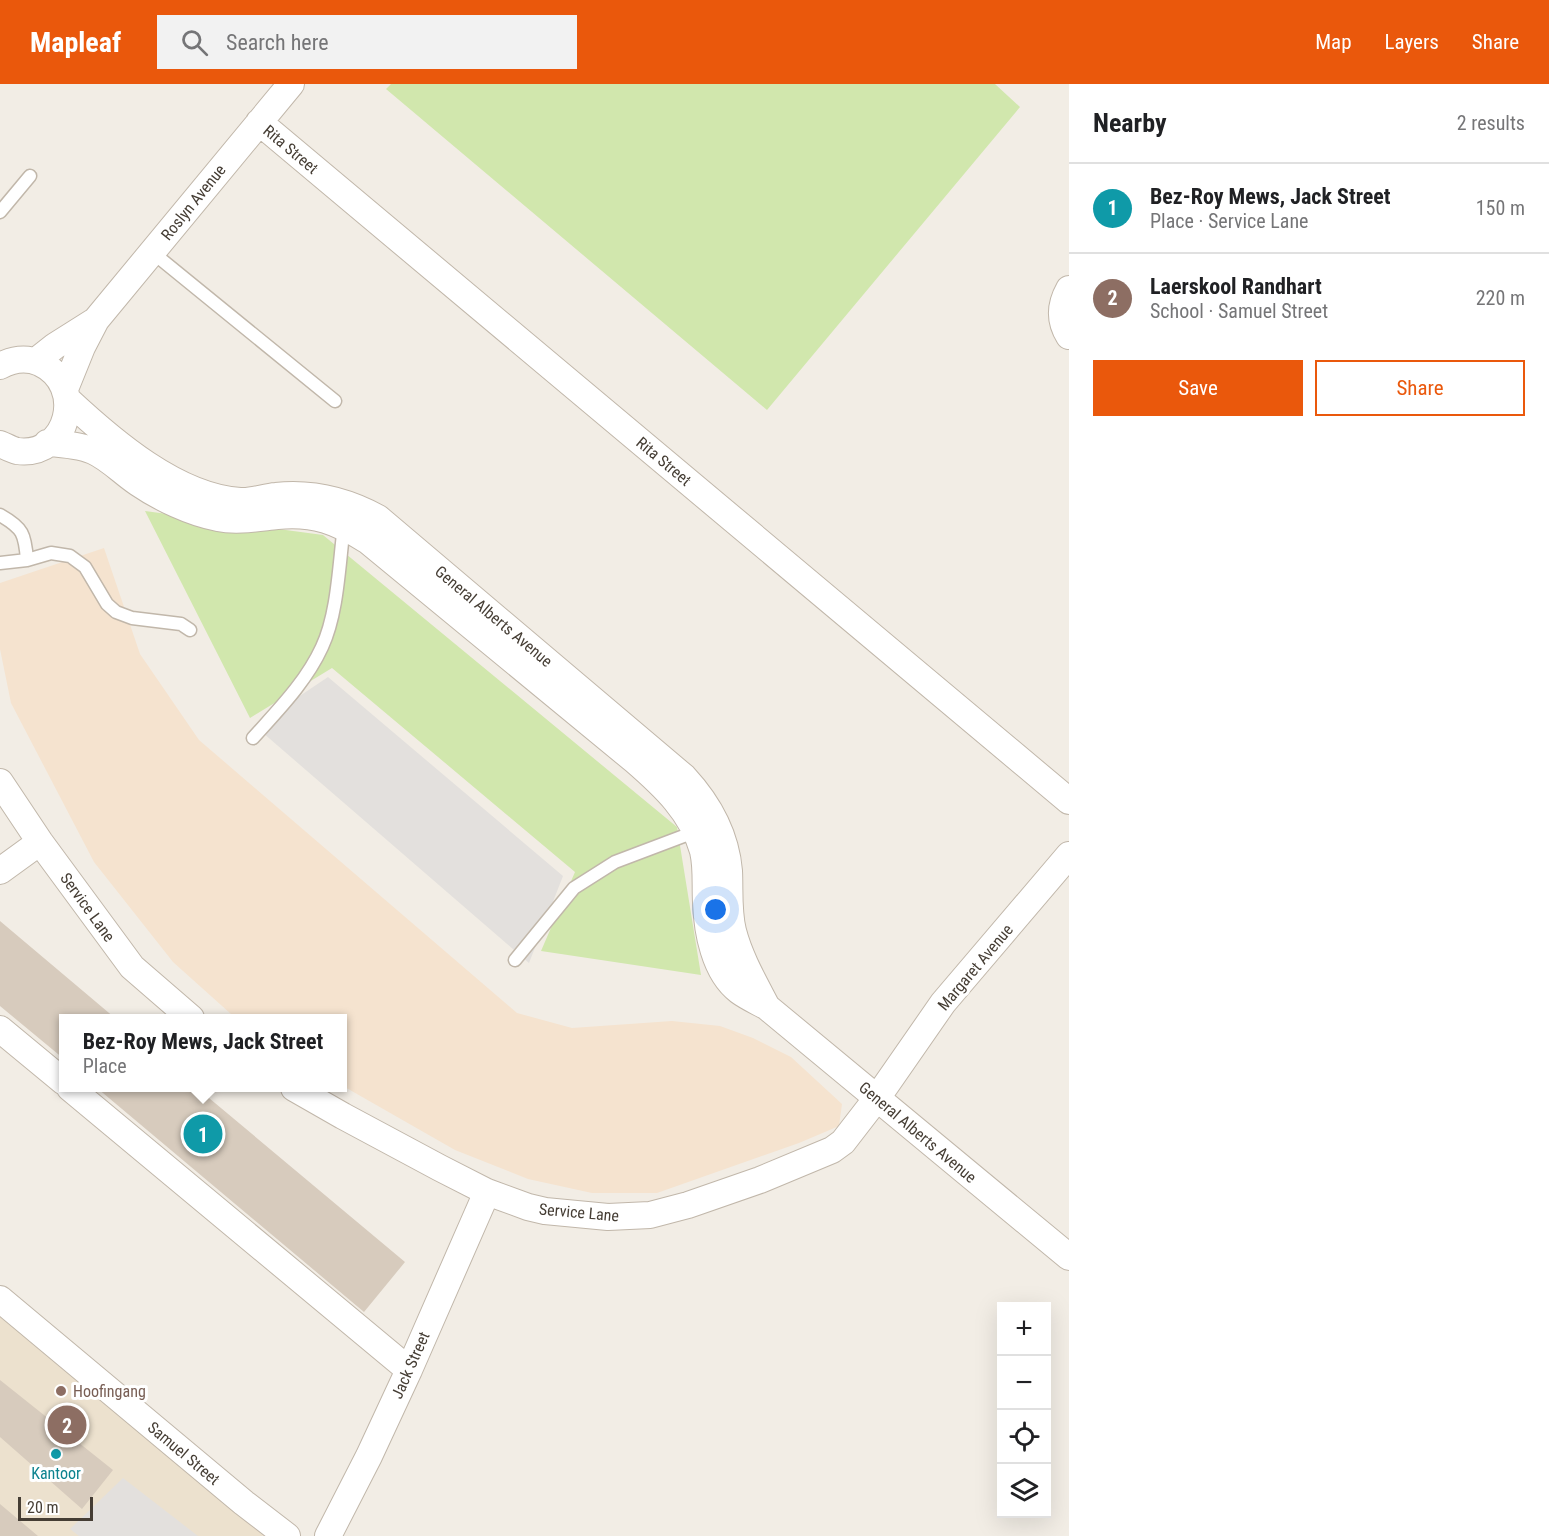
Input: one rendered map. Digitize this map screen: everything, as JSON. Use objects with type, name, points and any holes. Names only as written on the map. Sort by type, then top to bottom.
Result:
[{"type":"street","name":"Roslyn Avenue","points":[[96,320],[291,84]]},
{"type":"street","name":"Rita Street","points":[[259,122],[1069,801]]},
{"type":"street","points":[[1069,289],[1061,311],[1063,327],[1069,336]]},
{"type":"street","points":[[13,359],[55,346],[96,320]]},
{"type":"street","points":[[6,452],[38,448],[57,435],[64,425],[68,413],[67,395],[82,347],[96,320]]},
{"type":"street","name":"General Alberts Avenue","points":[[13,359],[54,372],[67,395],[122,446],[186,488],[217,498],[241,501],[277,496],[309,495],[345,514],[368,541],[506,640],[662,784],[689,818],[706,828],[703,850],[706,872],[707,924],[719,963],[738,990],[767,1007],[882,1092],[1069,1257]]},
{"type":"street","name":"General Alberts Avenue","points":[[47,443],[65,444],[95,451],[140,485],[194,511],[218,518],[251,519],[298,515],[327,519],[345,514]]},
{"type":"street","name":"Service Lane","points":[[0,782],[40,842],[132,967],[186,1014]]},
{"type":"street","points":[[0,871],[40,842]]},
{"type":"street","name":"Margaret Avenue","points":[[882,1092],[943,1004],[1069,855]]},
{"type":"street","points":[[0,1029],[59,1079]]},
{"type":"street","points":[[75,1092],[409,1370]]},
{"type":"street","name":"Service Lane","points":[[301,1092],[487,1192],[545,1211],[608,1217],[650,1215],[688,1205],[760,1180],[832,1150],[843,1142],[882,1092]]},
{"type":"street","name":"Jack Street","points":[[328,1536],[409,1370],[487,1192]]},
{"type":"street","name":"Samuel Street","points":[[0,1299],[244,1503],[287,1536]]},
{"type":"lane","points":[[0,212],[30,176]]},
{"type":"lane","points":[[152,252],[335,401]]},
{"type":"lane","points":[[0,514],[18,527],[25,537],[27,560]]},
{"type":"lane","points":[[253,738],[296,690],[323,645],[335,596],[345,514]]},
{"type":"lane","points":[[0,563],[51,554],[70,556],[86,567],[107,603],[116,612],[132,618],[181,624],[190,630]]},
{"type":"lane","points":[[515,960],[574,888],[615,862],[706,828]]},
{"type":"shaded area","points":[[104,548],[140,654],[199,740],[517,1013],[572,1028],[672,1021],[720,1026],[753,1038],[791,1057],[842,1104],[839,1126],[799,1143],[657,1193],[592,1193],[528,1179],[455,1150],[347,1088],[347,1014],[231,1014],[173,962],[94,862],[11,703],[0,649],[0,583]]},
{"type":"shaded area","points":[[328,677],[563,876],[529,963],[255,726]]},
{"type":"shaded area","points":[[0,1315],[269,1536],[0,1536]]},
{"type":"shaded area","points":[[123,1478],[198,1536],[79,1536],[70,1529]]},
{"type":"green space","points":[[391,84],[995,84],[1020,107],[767,410],[386,89]]},
{"type":"green space","points":[[145,511],[323,535],[677,827],[701,975],[541,951],[575,872],[332,668],[250,718]]},
{"type":"building","points":[[0,921],[110,1014],[59,1014],[59,1055],[0,1006]]},
{"type":"building","points":[[102,1092],[202,1092],[405,1262],[364,1312]]},
{"type":"building","name":"Kantoor","points":[[0,1380],[113,1470],[82,1509],[0,1437]]},
{"type":"building","points":[[0,1504],[38,1536],[0,1536]]},
{"type":"place","name":"Bez-Roy Mews, Jack Street","points":[[203,1134]]},
{"type":"place","name":"Hoofingang","points":[[61,1391]]},
{"type":"place","name":"Laerskool Randhart","points":[[67,1425]]},
{"type":"place","name":"Kantoor","points":[[56,1454]]}]
